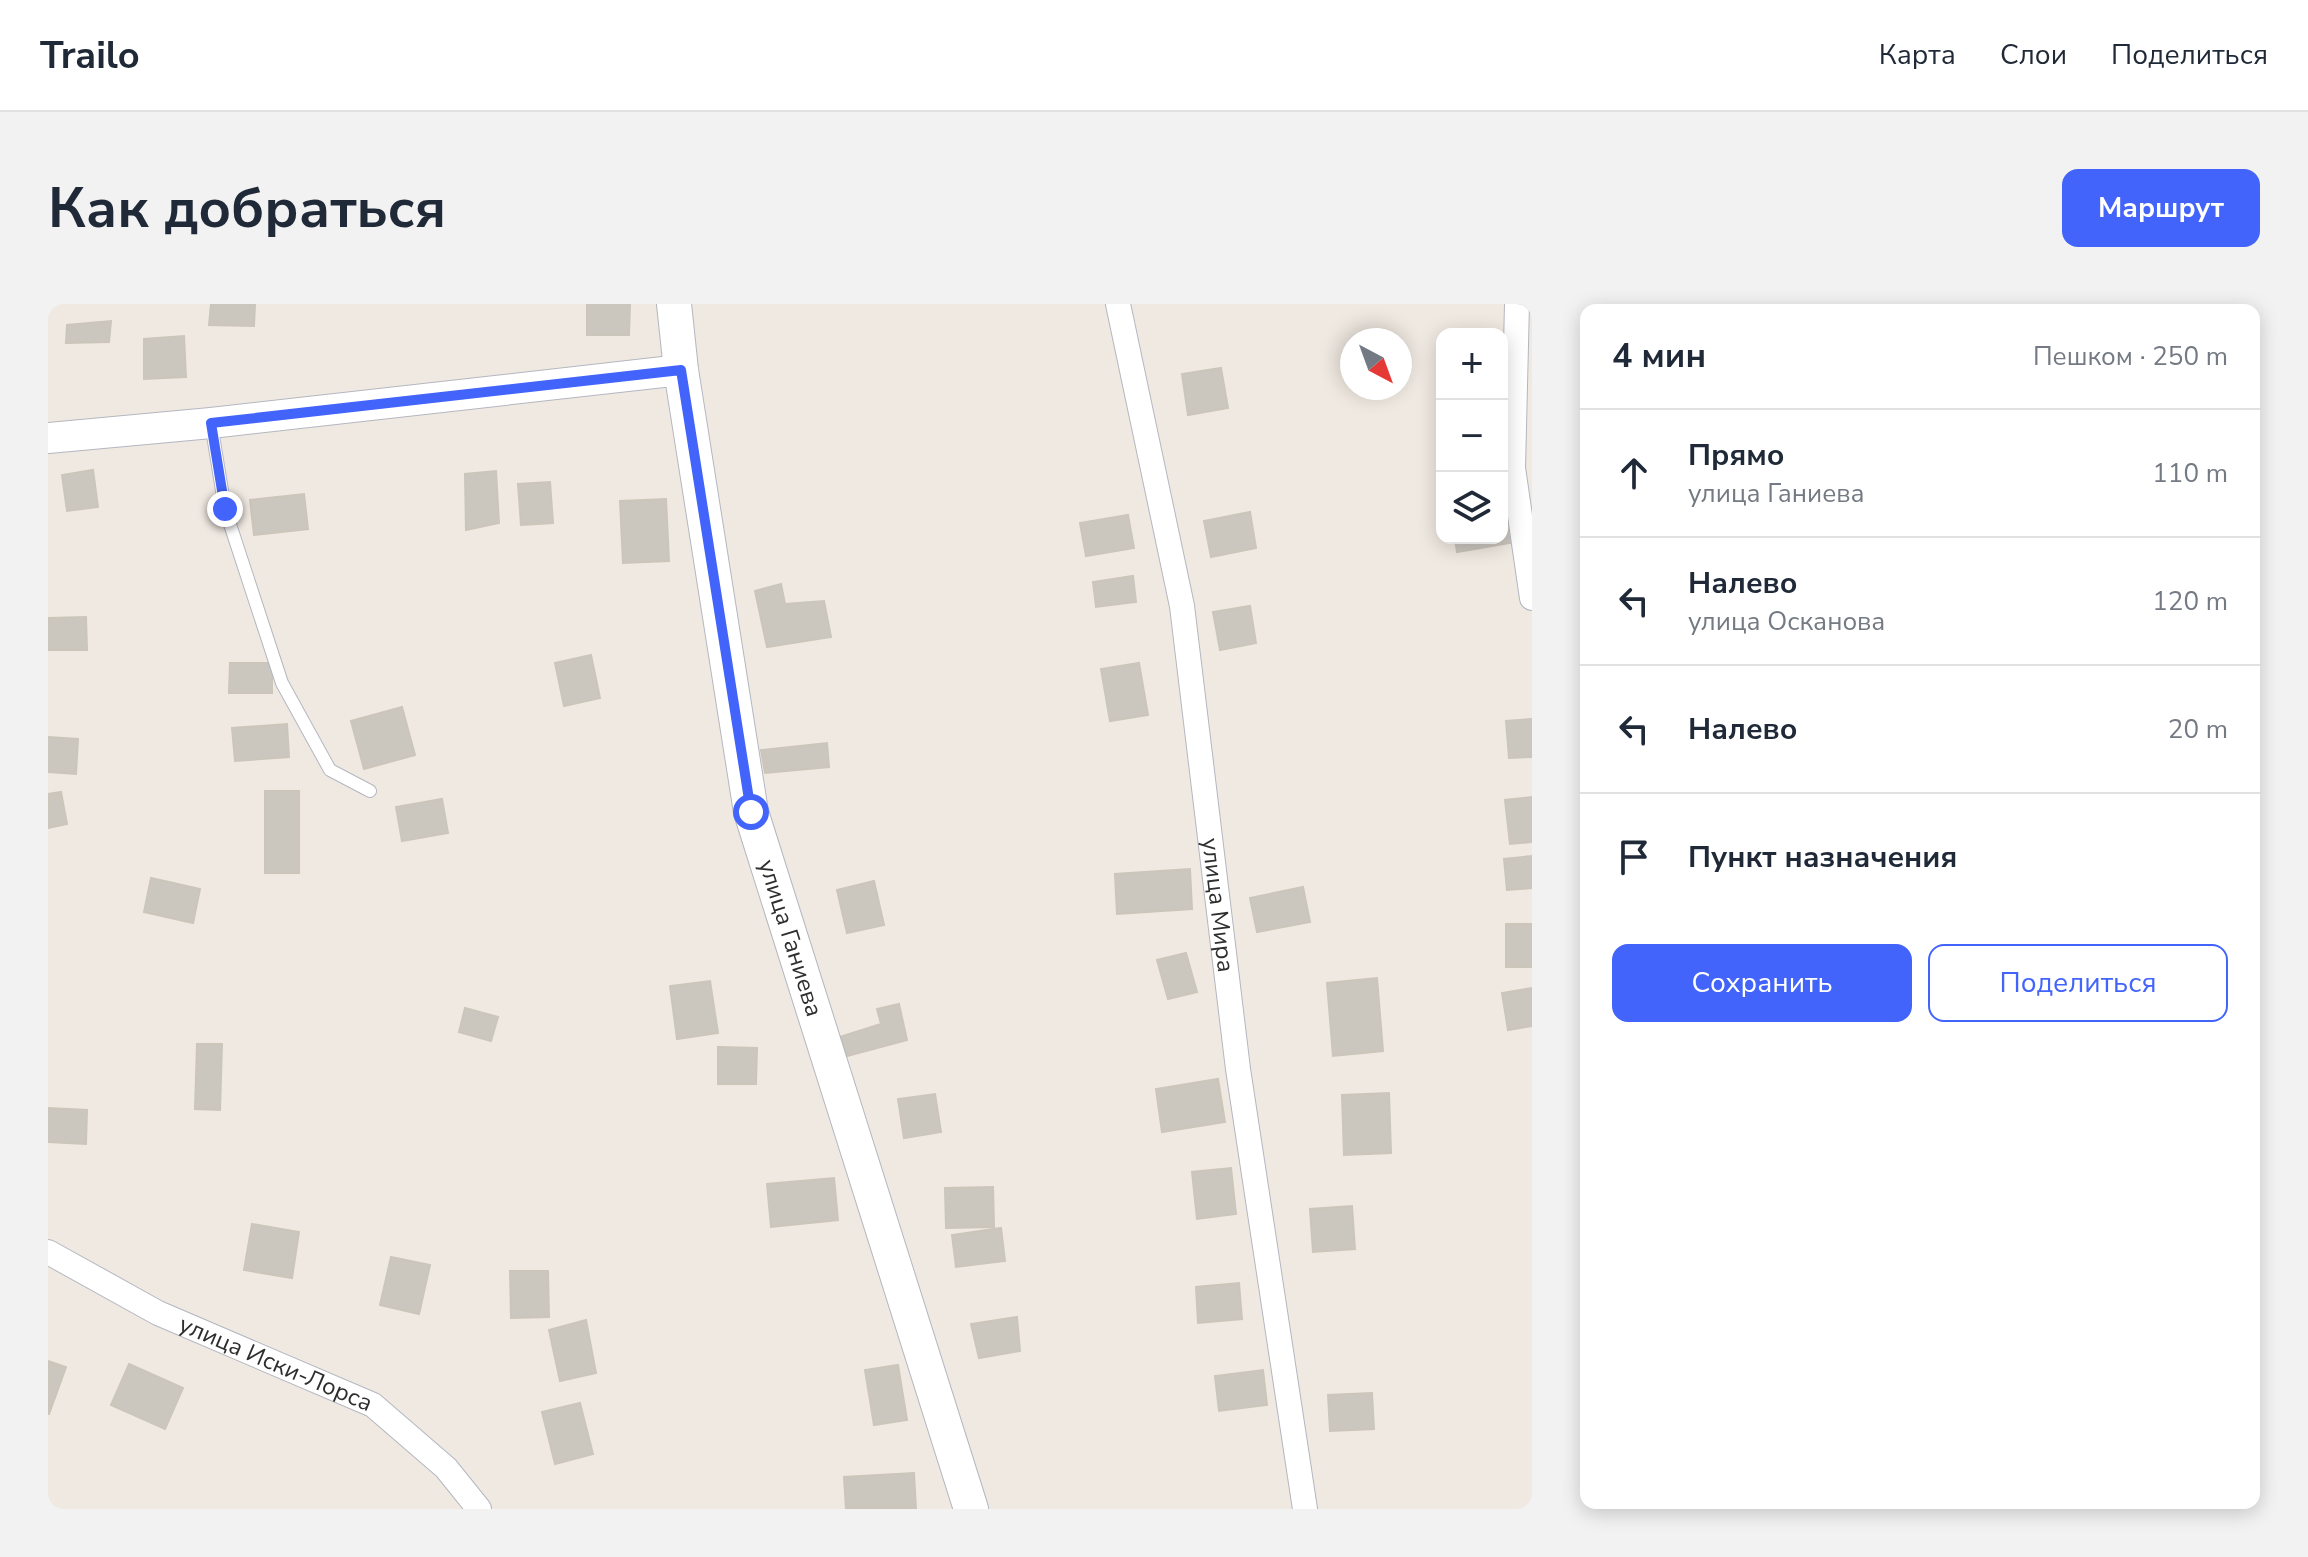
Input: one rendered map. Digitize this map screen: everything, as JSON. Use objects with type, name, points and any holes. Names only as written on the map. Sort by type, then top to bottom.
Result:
[{"type":"main road","name":"улица Ганиева","points":[[674,304],[681,370],[751,812],[971,1509]]},
{"type":"street","name":"улица Мира","points":[[1118,304],[1182,606],[1238,1069],[1305,1509]]},
{"type":"street","points":[[1517,304],[1513,468],[1532,598]]},
{"type":"street","points":[[48,438],[211,423],[681,370]]},
{"type":"street","name":"улица Иски-Лорса","points":[[48,1252],[158,1313],[373,1405],[446,1468],[479,1509]]},
{"type":"lane","points":[[211,423],[225,509],[282,683],[330,770],[370,791]]},
{"type":"building","points":[[211,304],[255,304],[254,326],[209,325]]},
{"type":"building","points":[[587,304],[630,304],[629,335],[587,335]]},
{"type":"building","points":[[111,321],[109,342],[66,343],[67,325]]},
{"type":"building","points":[[184,336],[186,377],[144,379],[144,339]]},
{"type":"building","points":[[1221,368],[1228,408],[1188,415],[1182,374]]},
{"type":"building","points":[[93,470],[98,507],[67,511],[62,475]]},
{"type":"building","points":[[496,471],[499,523],[466,530],[465,474]]},
{"type":"building","points":[[550,482],[553,523],[521,525],[518,484]]},
{"type":"building","points":[[304,494],[308,529],[254,535],[250,500]]},
{"type":"building","points":[[666,499],[669,561],[623,563],[620,501]]},
{"type":"building","points":[[1250,512],[1256,548],[1211,557],[1204,521]]},
{"type":"building","points":[[1128,515],[1134,548],[1086,556],[1080,523]]},
{"type":"building","points":[[1456,544],[1504,544],[1457,552]]},
{"type":"building","points":[[1133,576],[1136,602],[1096,607],[1093,582]]},
{"type":"building","points":[[781,584],[785,604],[824,601],[831,637],[767,647],[755,591]]},
{"type":"building","points":[[1250,606],[1256,643],[1220,650],[1213,612]]},
{"type":"building","points":[[86,617],[87,650],[48,650],[48,618]]},
{"type":"building","points":[[591,655],[600,698],[564,706],[555,663]]},
{"type":"building","points":[[230,663],[272,663],[272,693],[229,693]]},
{"type":"building","points":[[1139,663],[1148,715],[1110,721],[1101,669]]},
{"type":"building","points":[[402,707],[415,755],[364,769],[351,721]]},
{"type":"building","points":[[1532,719],[1532,757],[1509,758],[1506,721]]},
{"type":"building","points":[[287,724],[289,757],[235,761],[232,728]]},
{"type":"building","points":[[48,737],[78,739],[76,774],[48,772]]},
{"type":"building","points":[[827,743],[829,767],[765,773],[761,750]]},
{"type":"building","points":[[265,791],[299,791],[299,873],[265,873]]},
{"type":"building","points":[[61,792],[67,824],[48,828],[48,794]]},
{"type":"building","points":[[1532,797],[1532,842],[1510,844],[1505,800]]},
{"type":"building","points":[[442,799],[448,833],[402,841],[396,807]]},
{"type":"building","points":[[1532,856],[1532,888],[1507,890],[1504,859]]},
{"type":"building","points":[[1190,869],[1192,909],[1117,914],[1115,874]]},
{"type":"building","points":[[151,878],[200,889],[193,923],[144,912]]},
{"type":"building","points":[[874,881],[884,925],[847,933],[837,890]]},
{"type":"building","points":[[1303,887],[1310,922],[1257,932],[1250,898]]},
{"type":"building","points":[[1506,924],[1532,924],[1532,967],[1506,967]]},
{"type":"building","points":[[1186,953],[1197,992],[1168,999],[1157,960]]},
{"type":"building","points":[[1377,978],[1383,1051],[1333,1056],[1327,983]]},
{"type":"building","points":[[710,981],[718,1033],[677,1039],[670,986]]},
{"type":"building","points":[[1532,988],[1532,1026],[1508,1030],[1502,993]]},
{"type":"building","points":[[899,1004],[907,1040],[847,1056],[840,1037],[881,1024],[877,1009]]},
{"type":"building","points":[[465,1008],[498,1017],[491,1041],[459,1032]]},
{"type":"building","points":[[197,1044],[222,1044],[220,1110],[195,1109]]},
{"type":"building","points":[[718,1047],[757,1048],[756,1084],[718,1084]]},
{"type":"building","points":[[1218,1079],[1225,1122],[1162,1132],[1156,1089]]},
{"type":"building","points":[[1389,1093],[1391,1153],[1344,1155],[1342,1095]]},
{"type":"building","points":[[935,1094],[941,1132],[904,1138],[898,1099]]},
{"type":"building","points":[[48,1108],[87,1110],[86,1144],[48,1142]]},
{"type":"building","points":[[1231,1168],[1236,1214],[1197,1219],[1192,1172]]},
{"type":"building","points":[[834,1178],[838,1220],[771,1227],[767,1184]]},
{"type":"building","points":[[993,1187],[994,1227],[946,1228],[945,1188]]},
{"type":"building","points":[[1352,1206],[1355,1249],[1313,1252],[1310,1209]]},
{"type":"building","points":[[252,1224],[299,1232],[292,1278],[244,1270]]},
{"type":"building","points":[[1001,1228],[1005,1261],[956,1267],[952,1235]]},
{"type":"building","points":[[391,1257],[430,1265],[419,1314],[380,1305]]},
{"type":"building","points":[[510,1271],[548,1271],[549,1317],[511,1318]]},
{"type":"building","points":[[1239,1283],[1242,1319],[1198,1323],[1196,1287]]},
{"type":"building","points":[[1017,1317],[1020,1351],[979,1358],[971,1324]]},
{"type":"building","points":[[586,1320],[596,1373],[560,1381],[549,1330]]},
{"type":"building","points":[[48,1361],[66,1367],[49,1414],[48,1414]]},
{"type":"building","points":[[129,1364],[183,1388],[165,1429],[111,1405]]},
{"type":"building","points":[[898,1365],[907,1420],[874,1425],[865,1370]]},
{"type":"building","points":[[1263,1370],[1267,1405],[1219,1411],[1215,1376]]},
{"type":"building","points":[[1372,1393],[1374,1429],[1330,1431],[1328,1395]]},
{"type":"building","points":[[580,1403],[593,1454],[555,1464],[542,1412]]},
{"type":"building","points":[[914,1473],[916,1509],[846,1509],[844,1477]]},
{"type":"route","points":[[225,509],[211,423],[681,370],[751,812]]}]
